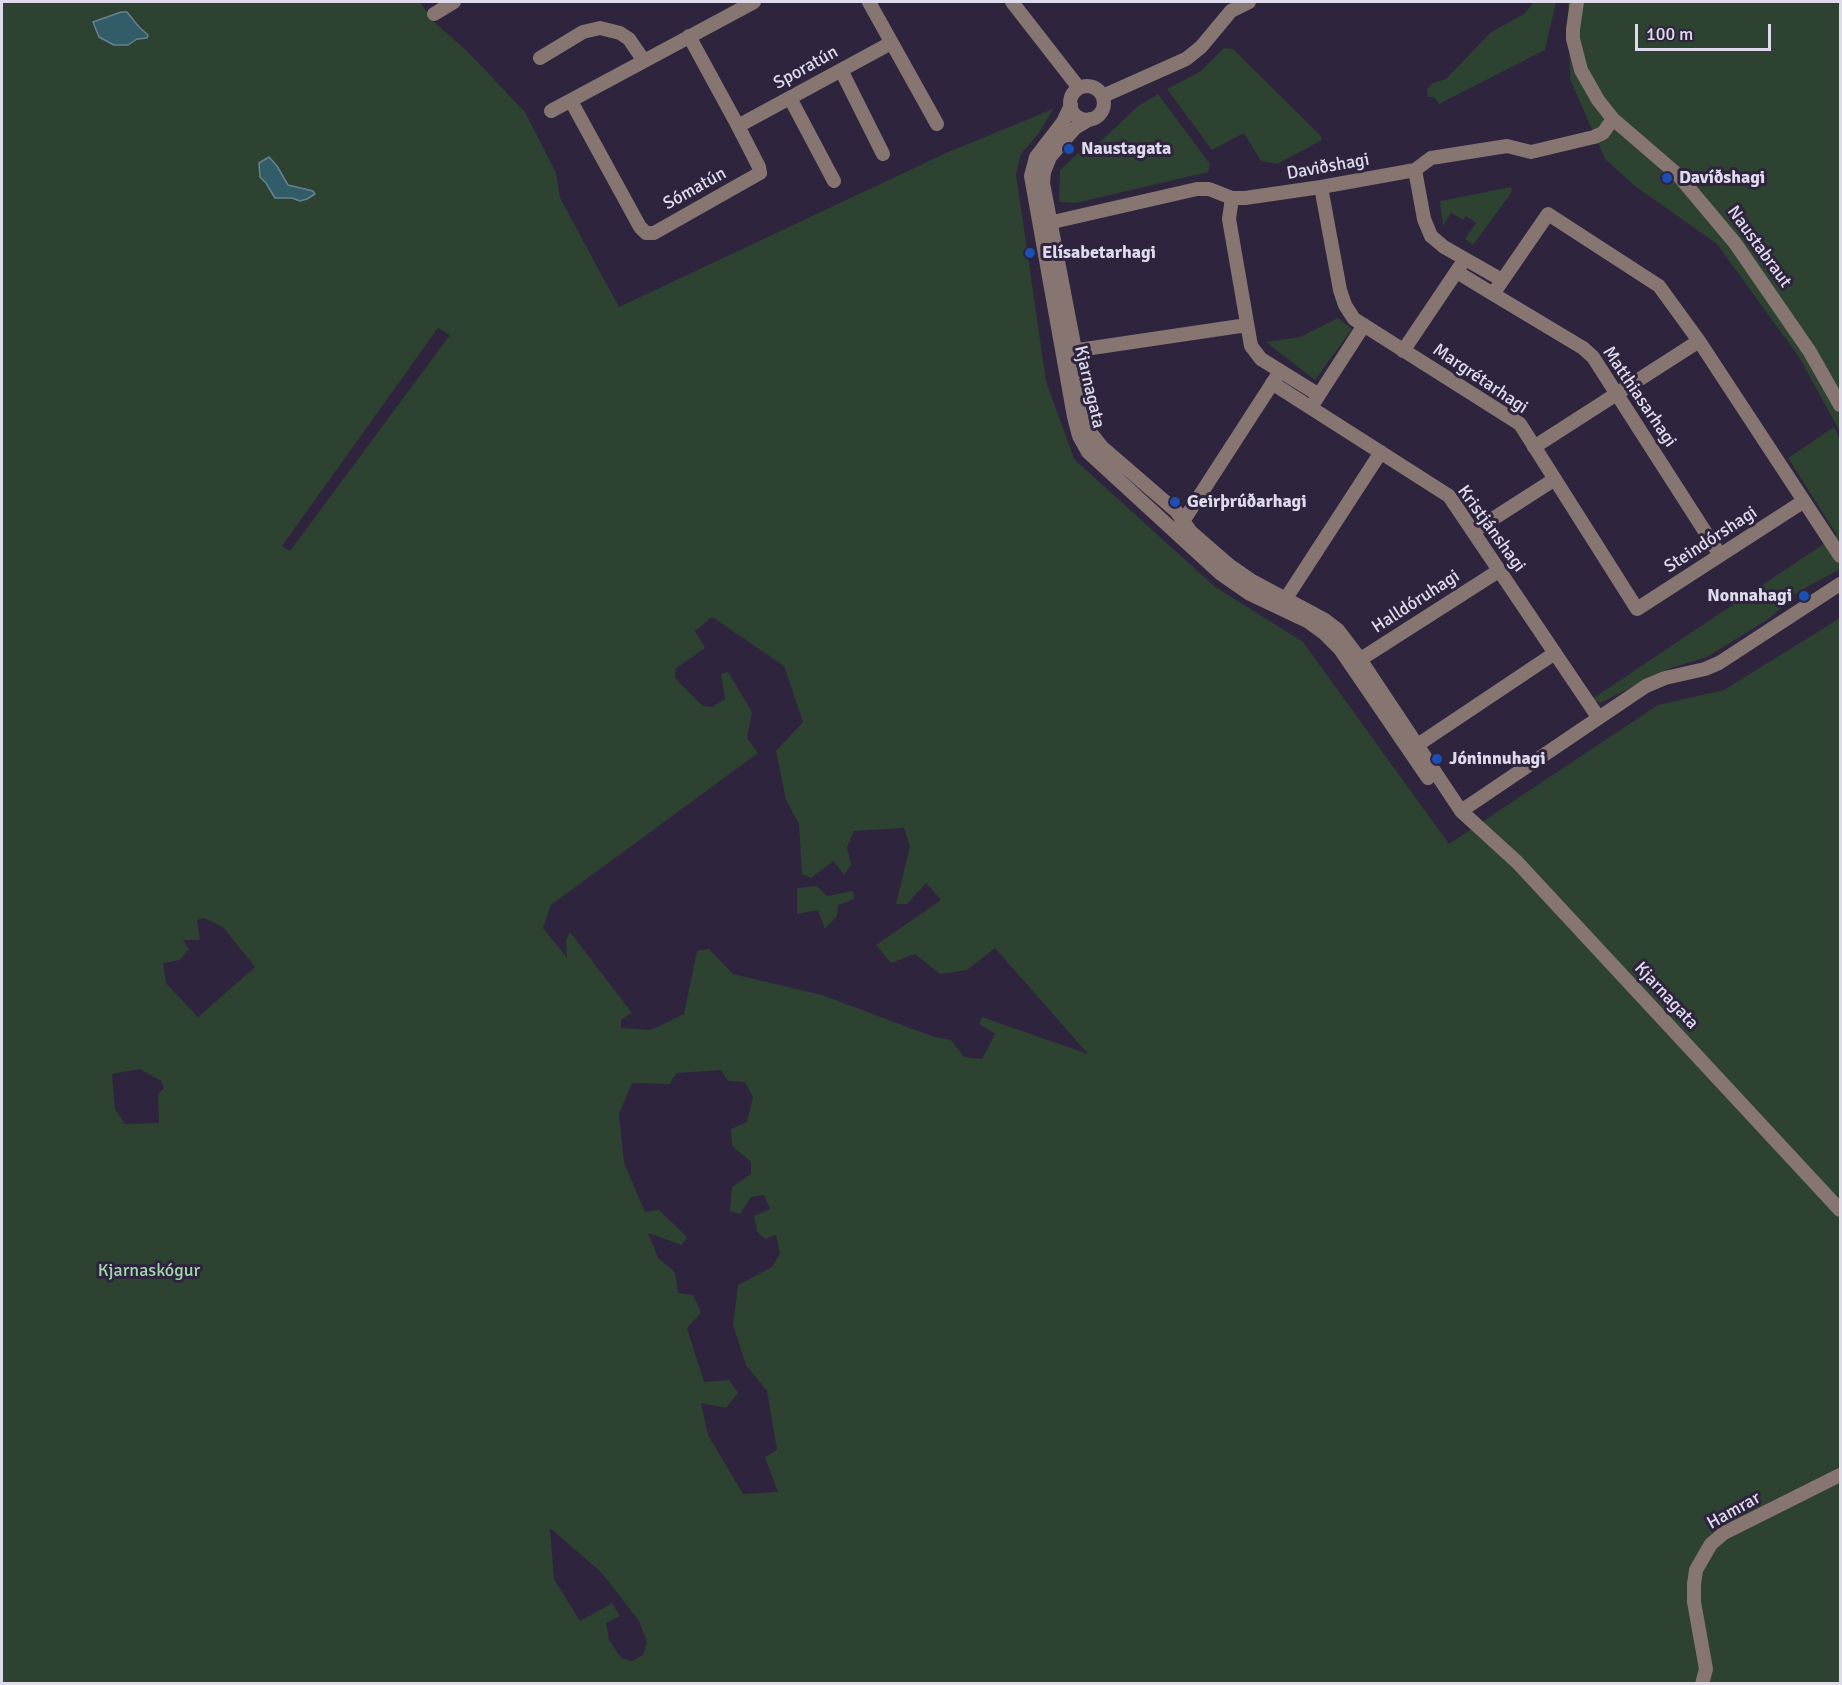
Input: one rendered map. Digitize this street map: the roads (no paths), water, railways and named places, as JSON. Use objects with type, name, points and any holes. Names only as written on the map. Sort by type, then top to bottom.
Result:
[{"type":"street","points":[[434,14],[454,2]]},
{"type":"street","points":[[551,111],[689,36],[732,7],[754,2]]},
{"type":"street","points":[[869,2],[937,124]]},
{"type":"street","points":[[1012,2],[1079,88]]},
{"type":"street","points":[[1103,96],[1186,59],[1201,47],[1229,6],[1249,2]]},
{"type":"street","name":"Naustabraut","points":[[1577,2],[1573,29],[1579,62],[1587,84],[1613,119],[1672,169],[1730,236],[1810,352],[1840,405]]},
{"type":"street","points":[[540,58],[583,32],[600,28],[620,33],[629,39],[644,61]]},
{"type":"street","name":"Sómatún","points":[[571,101],[640,227],[645,233],[654,233],[760,173],[738,126],[689,36]]},
{"type":"street","name":"Sporatún","points":[[738,126],[891,43]]},
{"type":"street","points":[[842,70],[883,154]]},
{"type":"street","points":[[1093,87],[1103,96],[1103,109],[1100,114],[1090,119],[1075,115],[1071,105],[1072,96],[1079,88],[1093,87]]},
{"type":"street","points":[[790,98],[834,181]]},
{"type":"street","name":"Kjarnagata","points":[[1045,224],[1031,185],[1031,170],[1040,151],[1063,122],[1071,105]]},
{"type":"street","name":"Kjarnagata","points":[[1090,119],[1075,128],[1058,147],[1046,164],[1043,183],[1045,224],[1068,352],[1091,433],[1102,447],[1176,511],[1179,527],[1193,533],[1239,573],[1283,603],[1325,620],[1338,630],[1356,662],[1414,748],[1461,811],[1517,862],[1840,1210]]},
{"type":"street","name":"Daviðshagi","points":[[1045,224],[1197,189],[1215,191],[1232,198],[1245,198],[1415,170],[1431,158],[1507,146],[1531,152],[1594,137],[1603,133],[1613,119]]},
{"type":"street","points":[[1415,170],[1428,231],[1439,244],[1502,280]]},
{"type":"street","name":"Margrétarhagi","points":[[1321,187],[1340,290],[1345,306],[1354,319],[1520,424],[1638,609]]},
{"type":"street","points":[[1232,198],[1229,219],[1247,325],[1254,351],[1261,359],[1319,395]]},
{"type":"street","points":[[1492,294],[1548,214],[1659,285],[1840,556]]},
{"type":"street","points":[[1404,351],[1466,259]]},
{"type":"street","name":"Matthiasarhagi","points":[[1457,272],[1588,352],[1597,362],[1720,555]]},
{"type":"street","points":[[1068,352],[1247,325]]},
{"type":"street","points":[[1311,407],[1364,325]]},
{"type":"street","points":[[1534,447],[1698,341]]},
{"type":"street","points":[[1179,527],[1280,371]]},
{"type":"street","name":"Kristjánshagi","points":[[1272,383],[1449,496],[1598,717]]},
{"type":"street","points":[[1283,603],[1381,452]]},
{"type":"street","points":[[1474,531],[1555,479]]},
{"type":"street","name":"Steindórshagi","points":[[1638,609],[1804,501]]},
{"type":"street","name":"Halldóruhagi","points":[[1356,662],[1500,570]]},
{"type":"street","points":[[1461,811],[1598,717],[1656,681],[1705,669],[1719,663],[1840,584]]},
{"type":"street","points":[[1414,748],[1555,653]]},
{"type":"street","name":"Hamrar","points":[[1702,1683],[1706,1669],[1694,1602],[1694,1584],[1696,1570],[1711,1544],[1724,1533],[1840,1475]]},
{"type":"water","points":[[127,12],[148,35],[147,38],[137,39],[128,45],[114,45],[99,37],[93,22]]},
{"type":"water","points":[[269,157],[288,185],[313,191],[315,194],[300,201],[292,198],[275,198],[260,177],[259,163]]},
{"type":"place","name":"Naustagata","points":[[1069,149]]},
{"type":"place","name":"Davíðshagi","points":[[1667,178]]},
{"type":"place","name":"Elísabetarhagi","points":[[1030,253]]},
{"type":"place","name":"Geirþrúðarhagi","points":[[1175,502]]},
{"type":"place","name":"Nonnahagi","points":[[1804,596]]},
{"type":"place","name":"Jóninnuhagi","points":[[1437,759]]},
{"type":"park label","name":"Kjarnaskógur","points":[[149,1271]]}]
